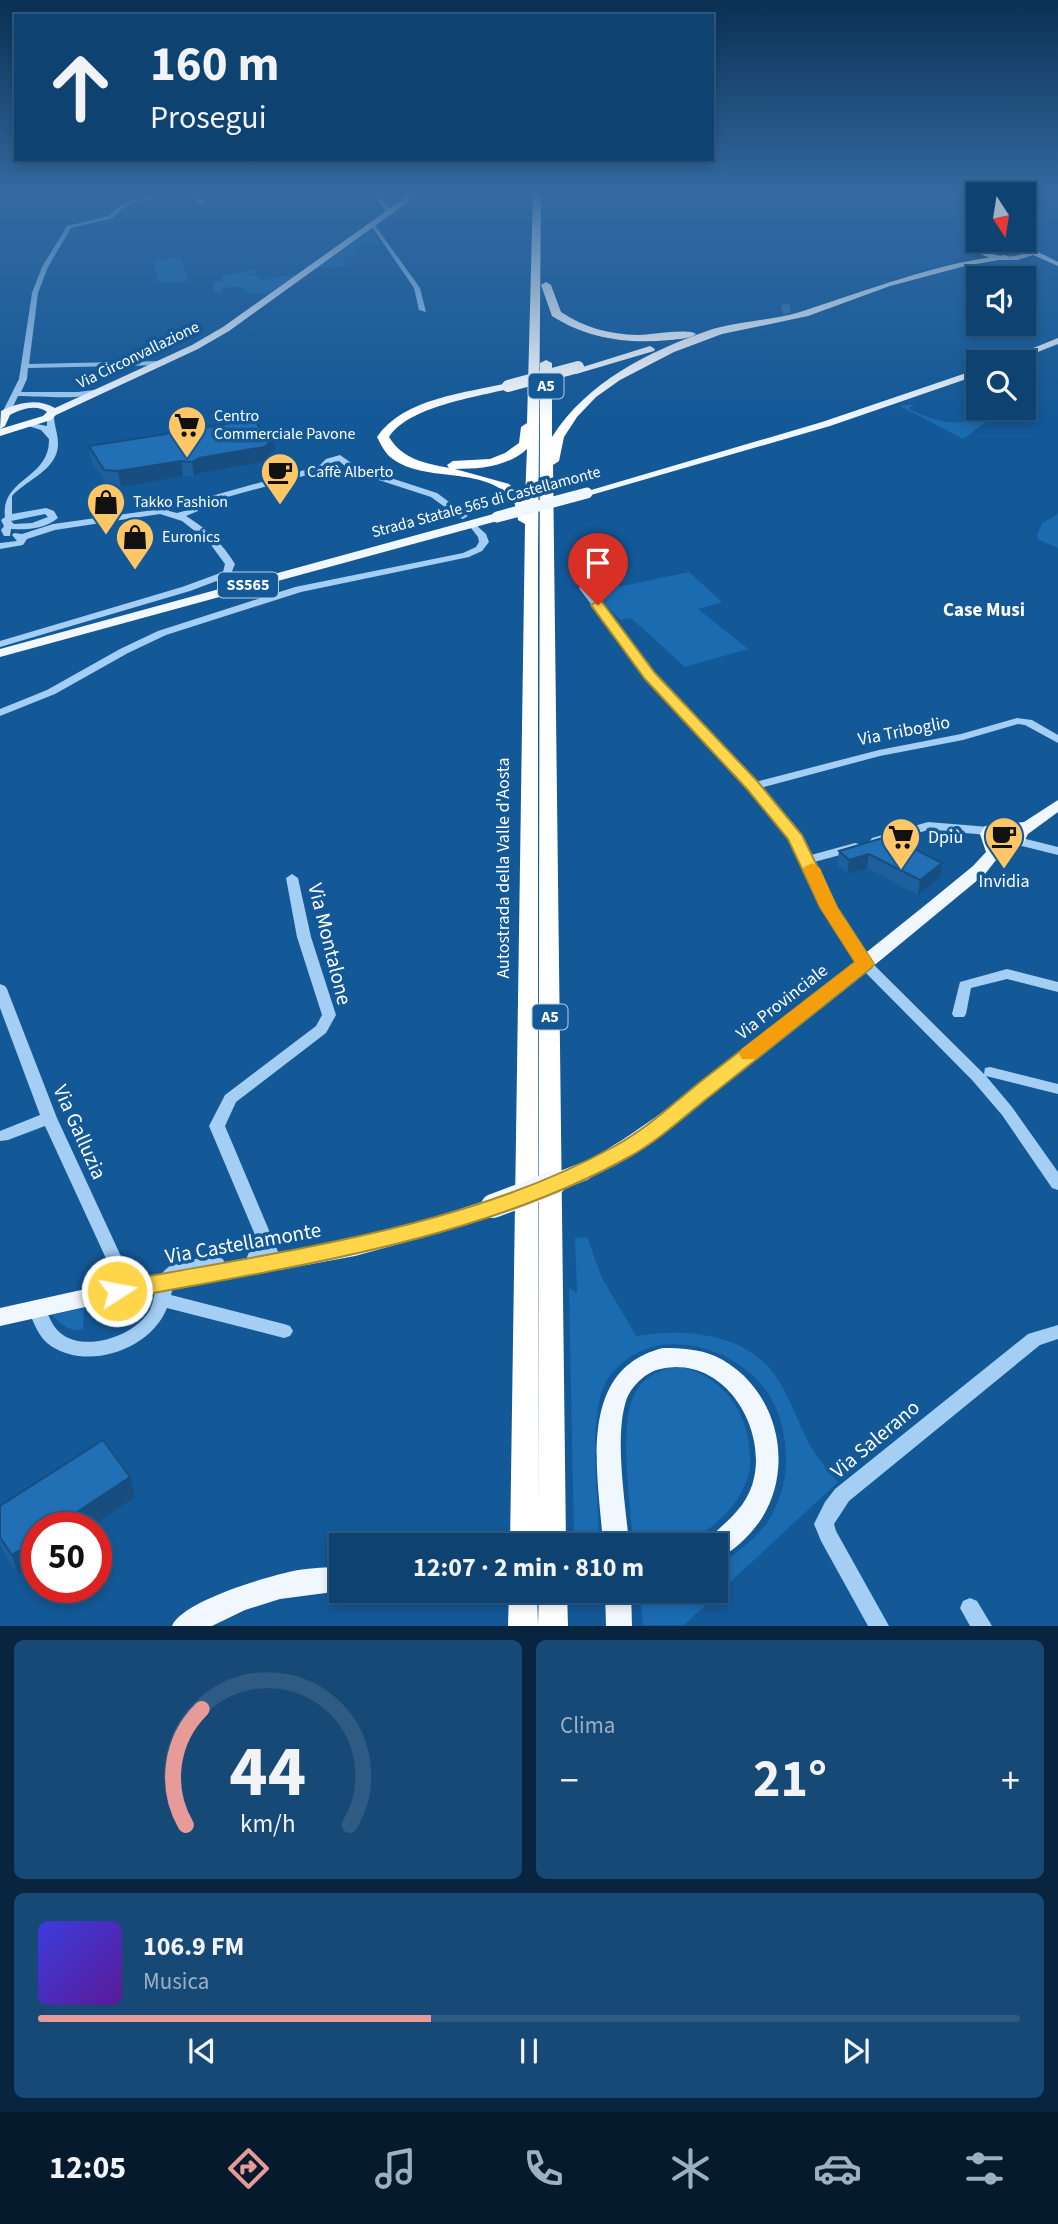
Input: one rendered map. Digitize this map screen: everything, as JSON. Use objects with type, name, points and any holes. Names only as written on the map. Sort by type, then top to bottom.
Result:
[{"type":"highway","name":"Autostrada della Valle d'Aosta","points":[[524,1533],[536,268]]},
{"type":"highway","name":"A5","points":[[546,268],[552,1533]]},
{"type":"highway","points":[[577,369],[694,334],[793,312],[936,268]]},
{"type":"highway","points":[[531,556],[526,544],[525,512],[516,496],[478,477],[404,460],[387,449],[384,441],[387,427],[402,417],[793,312],[942,268]]},
{"type":"highway","points":[[546,285],[556,314],[582,328],[637,337],[694,334]]},
{"type":"highway","points":[[547,488],[553,471],[555,448],[564,429],[595,393],[650,358],[718,332]]},
{"type":"highway","points":[[508,388],[408,418],[393,429],[391,442],[407,456],[429,463],[461,466],[494,461],[510,456],[525,444],[533,407]]},
{"type":"highway","points":[[523,1603],[523,1626]]},
{"type":"highway","points":[[553,1603],[553,1626]]},
{"type":"main road","name":"Via Circonvallazione","points":[[0,433],[162,363],[226,329],[312,268]]},
{"type":"main road","points":[[1035,350],[1058,341]]},
{"type":"main road","name":"Strada Statale 565 di Castellamonte","points":[[0,653],[587,493],[826,424],[966,376]]},
{"type":"main road","points":[[26,424],[9,422],[4,418],[26,405],[50,412]]},
{"type":"main road","name":"Via Provinciale","points":[[493,1206],[585,1171],[625,1150],[865,964],[979,870],[1002,837],[1058,805]]},
{"type":"main road","name":"Via Castellamonte","points":[[0,1317],[117,1291],[164,1291],[355,1247],[428,1228],[493,1206]]},
{"type":"main road","points":[[615,1533],[611,1426],[613,1405],[619,1390],[638,1368],[651,1360],[669,1357],[702,1361],[721,1370],[751,1401],[765,1437],[768,1458],[762,1493],[742,1524],[728,1536]]},
{"type":"main road","points":[[185,1626],[213,1609],[252,1593],[302,1582],[329,1580]]},
{"type":"main road","points":[[618,1603],[619,1626]]},
{"type":"street","points":[[4,418],[26,366],[35,293],[46,268]]},
{"type":"street","points":[[403,268],[417,288],[424,310]]},
{"type":"street","points":[[26,366],[162,363]]},
{"type":"street","points":[[14,396],[101,391]]},
{"type":"street","points":[[14,396],[26,405]]},
{"type":"street","points":[[23,537],[7,528],[7,496],[47,461],[53,452],[50,412]]},
{"type":"street","points":[[26,424],[48,431],[53,439]]},
{"type":"street","points":[[0,547],[16,545],[23,537],[53,527],[163,511],[174,504],[190,505],[322,468],[329,461],[340,458],[354,469],[434,495],[463,516]]},
{"type":"street","points":[[163,511],[166,515],[178,516],[191,513],[194,509],[190,505]]},
{"type":"street","points":[[0,644],[227,574],[230,564],[224,553],[191,523],[178,516]]},
{"type":"street","points":[[0,713],[51,692],[124,650],[162,633],[299,589],[466,555],[479,549],[484,542],[483,536],[476,528]]},
{"type":"street","points":[[584,587],[650,676],[752,786],[796,838],[829,907],[865,964],[977,1076],[1007,1111],[1058,1184]]},
{"type":"street","name":"Via Triboglio","points":[[752,786],[879,753],[963,737],[1017,721],[1028,722],[1058,740]]},
{"type":"street","points":[[808,860],[928,826],[944,825],[1058,850]]},
{"type":"street","name":"Via Montalone","points":[[271,1254],[217,1126],[230,1099],[321,1029],[329,1015],[304,937],[292,878]]},
{"type":"street","points":[[959,1014],[965,985],[1007,974],[1058,987]]},
{"type":"street","name":"Via Galluzia","points":[[0,989],[49,1118],[117,1265],[117,1291]]},
{"type":"street","points":[[990,1072],[1058,1089]]},
{"type":"street","points":[[3,1136],[49,1118]]},
{"type":"street","points":[[37,1309],[41,1326],[53,1340],[71,1348],[93,1350],[117,1345],[138,1334],[154,1318],[175,1271],[271,1254]]},
{"type":"street","points":[[164,1291],[284,1331]]},
{"type":"street","name":"Via Salerano","points":[[879,1626],[828,1535],[824,1524],[832,1508],[842,1495],[1034,1339],[1058,1332]]},
{"type":"street","points":[[970,1608],[982,1626]]},
{"type":"shaded area","points":[[155,268],[184,268],[188,281],[159,283]]},
{"type":"shaded area","points":[[256,270],[255,273],[246,275],[256,275],[260,280],[298,275],[267,294],[248,293],[242,287],[222,288],[222,293],[214,293],[213,282],[221,281],[223,275]]},
{"type":"shaded area","points":[[916,404],[908,408],[948,422],[989,420],[963,439],[900,406]]},
{"type":"shaded area","points":[[1058,514],[1058,548],[1039,540],[1037,535],[1042,523]]},
{"type":"shaded area","points":[[689,572],[722,602],[698,609],[748,649],[685,667],[631,618],[620,620],[594,592]]},
{"type":"shaded area","points":[[587,1237],[602,1278],[636,1336],[692,1333],[712,1336],[747,1350],[762,1361],[781,1384],[814,1452],[838,1482],[728,1584],[728,1558],[762,1529],[773,1513],[783,1485],[786,1456],[778,1413],[762,1385],[732,1360],[714,1352],[695,1346],[656,1346],[639,1352],[615,1369],[601,1394],[596,1427],[599,1533],[574,1533],[569,1288],[577,1293],[575,1238]]},
{"type":"shaded area","points":[[84,1308],[83,1329],[70,1329],[52,1315]]},
{"type":"shaded area","points":[[675,1366],[690,1369],[715,1383],[735,1404],[746,1431],[750,1467],[747,1480],[724,1516],[702,1533],[632,1533],[627,1423],[636,1391],[644,1381]]},
{"type":"shaded area","points":[[641,1603],[708,1603],[684,1625],[643,1625]]},
{"type":"building","points":[[254,419],[263,433],[274,435],[264,447],[199,458],[192,462],[181,461],[118,471],[104,470],[89,446],[166,434],[172,430],[181,432]]},
{"type":"building","points":[[889,836],[942,863],[920,880],[869,854],[849,860],[839,851]]},
{"type":"building","points":[[103,1440],[130,1477],[77,1512],[21,1512],[21,1549],[12,1555],[0,1537],[0,1506]]},
{"type":"tunnel","points":[[782,310],[790,308]]},
{"type":"slow traffic","points":[[749,1054],[865,964],[829,907],[812,868]]},
{"type":"place","name":"Centro Commerciale Pavone","points":[[187,459]]},
{"type":"place","name":"Caffè Alberto","points":[[280,506]]},
{"type":"place","name":"Takko Fashion","points":[[106,536]]},
{"type":"place","name":"Euronics","points":[[135,571]]},
{"type":"place","name":"Invidia","points":[[1004,870]]},
{"type":"place","name":"Dpiù","points":[[901,871]]},
{"type":"district","name":"Case Musi","points":[[984,610]]},
{"type":"route","points":[[117,1291],[379,1241],[493,1206],[585,1171],[625,1150],[662,1123],[865,964],[829,907],[796,838],[752,786],[650,676],[598,605]]}]
